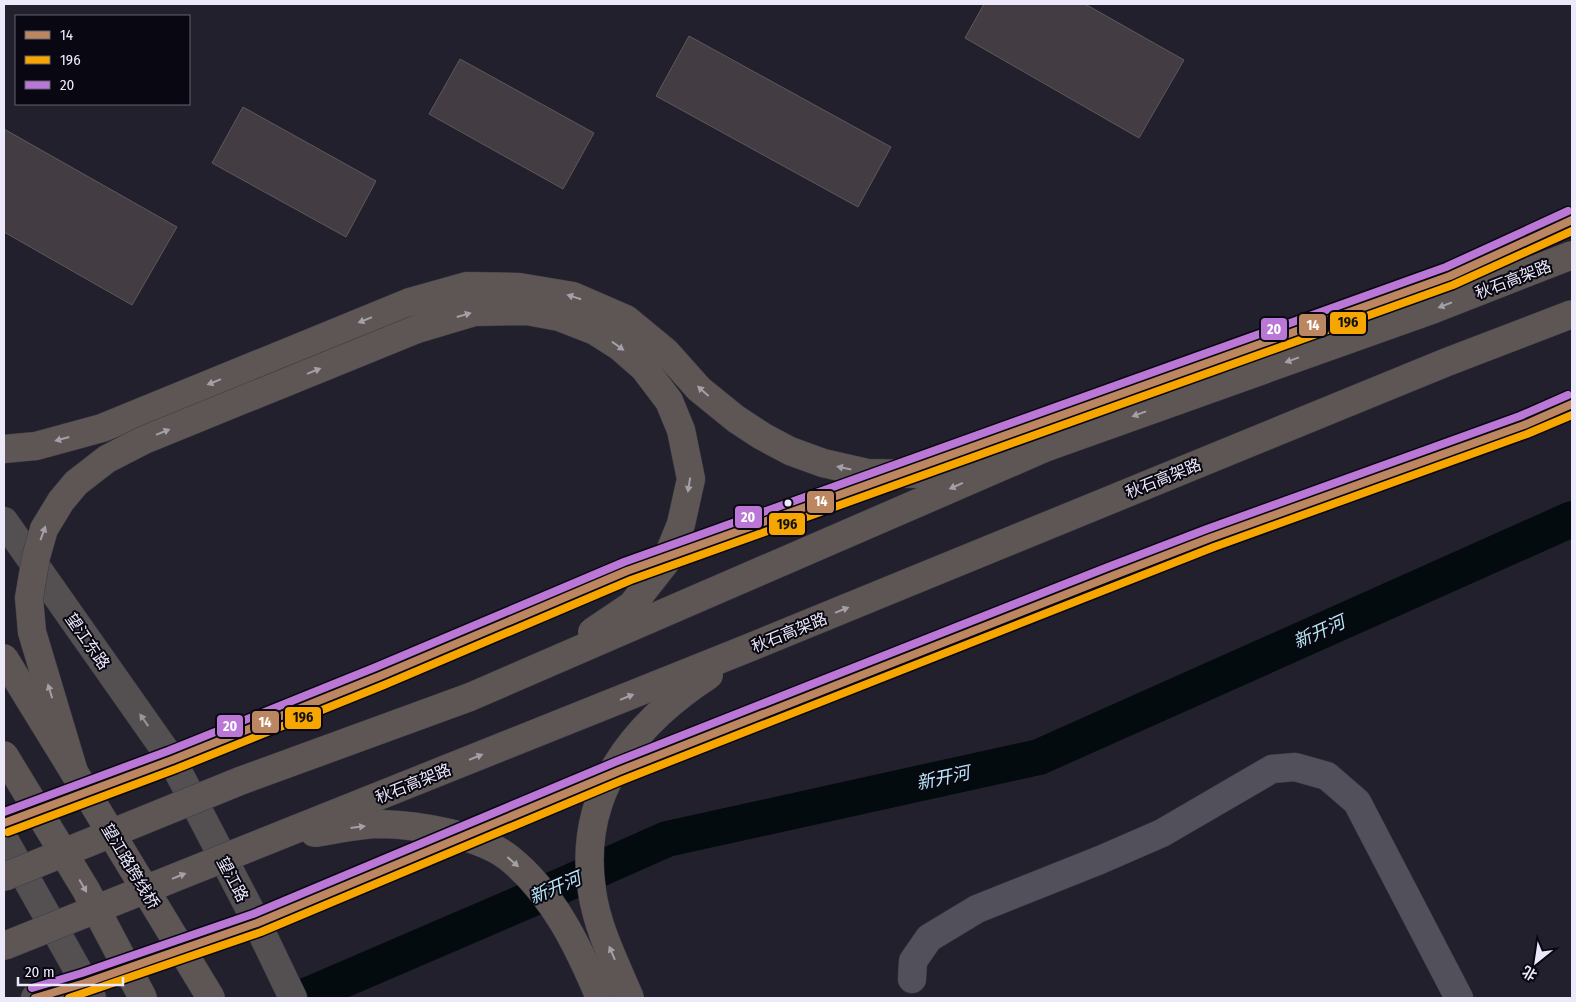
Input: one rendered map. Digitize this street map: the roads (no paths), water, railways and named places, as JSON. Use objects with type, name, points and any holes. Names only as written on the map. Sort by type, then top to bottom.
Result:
[{"type":"highway","name":"秋石高架路","points":[[4,877],[240,781],[470,697],[1047,447],[1425,313],[1572,255]]},
{"type":"highway","points":[[4,448],[36,446],[102,428],[410,302],[467,286],[519,287],[573,296],[626,319],[666,352],[699,388],[736,419],[790,451],[823,463],[867,472],[921,474],[1047,447]]},
{"type":"highway","points":[[74,772],[32,632],[29,598],[36,557],[44,529],[76,483],[107,459],[144,440],[417,329],[474,312],[527,310],[559,317],[595,331],[620,347],[644,368],[669,401],[681,430],[691,479],[681,524],[665,563],[632,604],[540,668]]},
{"type":"highway","name":"秋石高架路","points":[[5,946],[751,647],[1447,362],[1572,314]]},
{"type":"highway","points":[[630,998],[604,935],[592,892],[589,843],[600,795],[624,751],[656,715],[697,683],[751,647]]},
{"type":"highway","name":"望江路跨线桥","points":[[4,658],[211,998]]},
{"type":"highway","points":[[4,754],[86,890],[143,998]]},
{"type":"highway","points":[[275,838],[381,824],[438,830],[485,844],[508,858],[530,877],[556,912],[584,959],[600,998]]},
{"type":"main road","points":[[4,823],[172,760],[380,676],[627,571],[1450,276],[1572,220]]},
{"type":"main road","points":[[35,998],[88,991],[697,739],[1192,545],[1524,425],[1572,404]]},
{"type":"main road","name":"望江东路","points":[[4,521],[172,760]]},
{"type":"main road","name":"望江路","points":[[172,760],[293,998]]},
{"type":"main road","points":[[4,839],[88,991]]},
{"type":"street","points":[[912,979],[913,961],[929,938],[977,909],[1162,833],[1272,769],[1295,767],[1327,776],[1357,802],[1459,998]]},
{"type":"waterway","name":"新开河","points":[[301,998],[667,839],[1039,757],[1572,519]]}]
